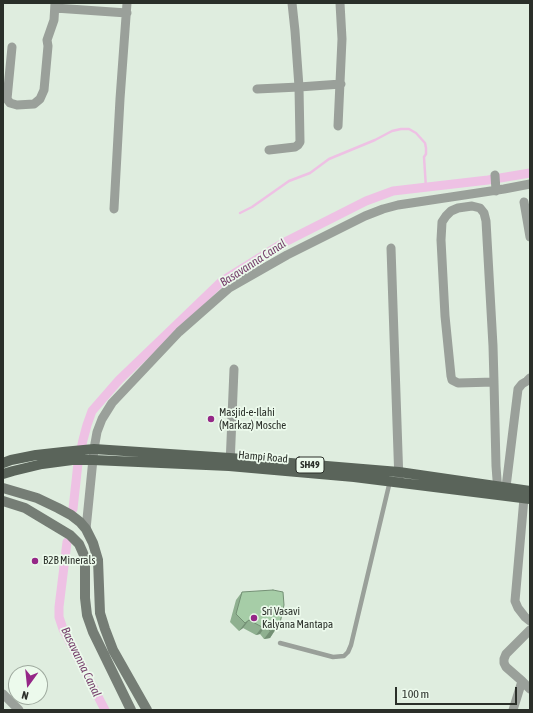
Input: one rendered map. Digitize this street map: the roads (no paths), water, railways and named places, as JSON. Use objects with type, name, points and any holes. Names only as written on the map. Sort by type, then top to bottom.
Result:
[{"type":"main road","name":"SH49","points":[[3,474],[91,450],[230,462]]},
{"type":"main road","name":"SH49","points":[[3,463],[36,456],[72,456],[91,460]]},
{"type":"main road","name":"Hampi Road","points":[[91,460],[230,462],[354,477],[396,479],[500,489],[528,496]]},
{"type":"main road","points":[[3,488],[37,498],[58,508],[71,515],[86,529],[93,543],[98,560],[100,613],[105,629],[113,650],[147,710]]},
{"type":"main road","points":[[3,501],[25,508],[70,535],[79,544],[85,558],[85,598],[87,615],[93,632],[131,710]]},
{"type":"street","points":[[114,209],[127,3]]},
{"type":"street","points":[[269,150],[295,147],[300,142],[296,31],[292,3]]},
{"type":"street","points":[[338,126],[342,39],[340,3]]},
{"type":"street","points":[[12,47],[7,99],[10,103],[17,105],[34,104],[40,99],[44,90],[48,46],[47,40],[54,20],[55,6],[127,13]]},
{"type":"street","points":[[257,89],[341,84]]},
{"type":"street","points":[[494,175],[496,188]]},
{"type":"street","points":[[86,529],[91,450],[102,419],[112,403],[179,332],[229,288],[287,255],[365,216],[383,209],[496,188],[530,184]]},
{"type":"street","points":[[524,202],[530,237]]},
{"type":"street","points":[[494,382],[458,383],[452,380],[450,376],[441,240],[442,222],[451,211],[458,208],[472,206],[480,208],[484,213],[486,221],[500,489]]},
{"type":"street","points":[[391,248],[396,479]]},
{"type":"street","points":[[230,462],[234,369]]},
{"type":"street","points":[[500,489],[518,389],[530,378]]},
{"type":"street","points":[[528,496],[515,601],[518,608],[530,621]]},
{"type":"street","points":[[528,635],[506,654],[504,663],[506,667],[522,680],[530,690]]},
{"type":"street","points":[[513,710],[522,680]]},
{"type":"street","points":[[3,694],[19,710]]},
{"type":"lane","points":[[280,643],[333,657],[344,656],[348,652],[396,479]]},
{"type":"waterway","points":[[240,213],[252,207],[289,181],[310,173],[329,159],[375,140],[392,131],[401,129],[409,129],[416,133],[425,143],[426,154],[424,157],[426,188]]},
{"type":"waterway","name":"Basavanna Canal","points":[[73,509],[78,463],[92,411],[119,380],[222,281],[283,243],[366,201],[393,191],[488,180],[530,173]]},
{"type":"waterway","name":"Basavanna Canal","points":[[67,542],[59,617],[63,629],[105,710]]},
{"type":"place","name":"Masjid-e-Ilahi (Markaz) Mosche","points":[[211,419]]},
{"type":"place","name":"B2B Minerals","points":[[35,561]]},
{"type":"place","name":"Sri Vasavi Kalyana Mantapa","points":[[254,618]]}]
